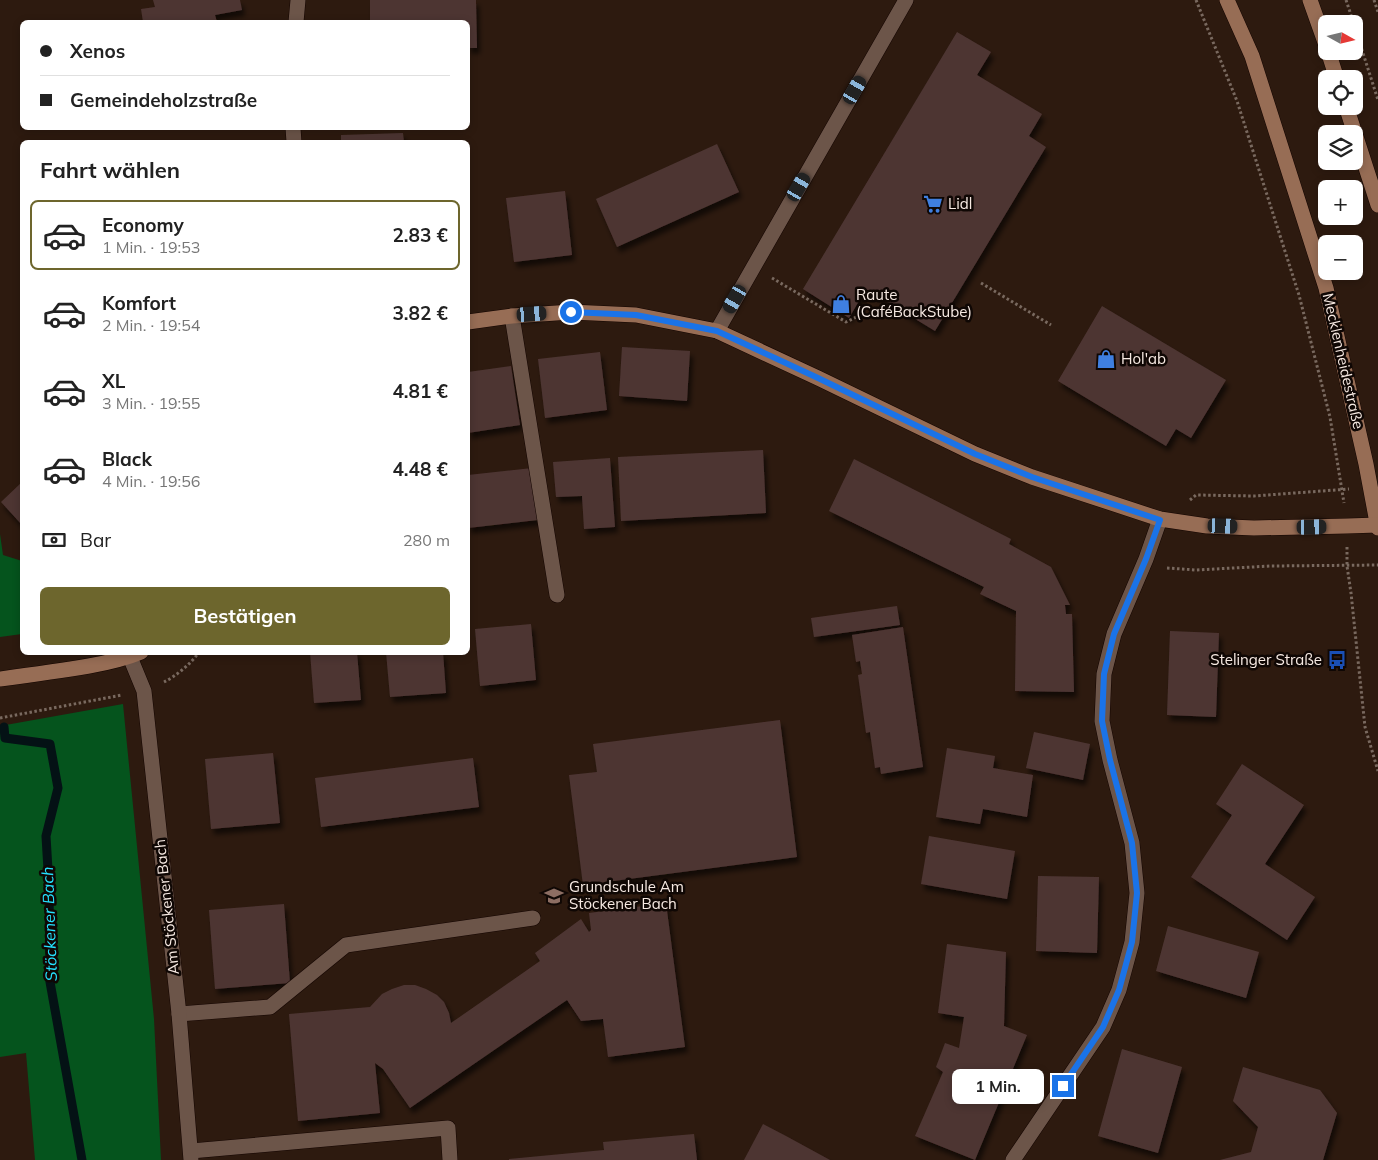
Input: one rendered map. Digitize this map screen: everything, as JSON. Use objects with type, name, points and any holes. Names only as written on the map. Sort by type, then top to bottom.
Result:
[{"type":"street","points":[[296,20],[298,0]]},
{"type":"street","points":[[717,331],[906,0]]},
{"type":"street","name":"Mecklenheidestraße","points":[[1227,0],[1252,56],[1326,288],[1366,464],[1378,526]]},
{"type":"street","points":[[1310,0],[1318,22]]},
{"type":"street","points":[[1349,115],[1378,205]]},
{"type":"street","points":[[470,322],[512,316],[571,312],[636,315],[717,331],[975,454],[1032,477],[1160,520],[1207,526],[1254,528],[1378,526]]},
{"type":"street","points":[[512,316],[557,594]]},
{"type":"street","points":[[1013,1160],[1103,1027],[1119,990],[1132,942],[1137,893],[1132,843],[1110,760],[1102,721],[1104,674],[1114,634],[1146,559],[1160,520]]},
{"type":"street","points":[[0,679],[63,671],[136,655]]},
{"type":"street","name":"Am Stöckener Bach","points":[[136,655],[144,692],[179,1014],[191,1155]]},
{"type":"street","points":[[179,1014],[270,1007],[346,945],[534,918]]},
{"type":"street","points":[[191,1155],[448,1128],[450,1160]]},
{"type":"path","points":[[1160,520],[1196,496],[1254,496],[1342,489],[1330,417],[1298,295],[1237,101],[1196,0]]},
{"type":"path","points":[[1346,0],[1351,15]]},
{"type":"path","points":[[1374,0],[1378,12]]},
{"type":"path","points":[[1363,52],[1378,100]]},
{"type":"path","points":[[754,267],[846,322],[863,314]]},
{"type":"path","points":[[980,283],[1051,325]]},
{"type":"path","points":[[1146,559],[1169,568],[1196,570],[1271,566],[1378,565]]},
{"type":"path","points":[[1347,566],[1365,727],[1378,771]]},
{"type":"path","points":[[0,718],[144,692],[171,678],[198,655]]},
{"type":"green space","points":[[0,534],[3,555],[20,560],[20,634],[0,637]]},
{"type":"green space","points":[[123,704],[154,1019],[161,1160],[35,1160],[26,1053],[0,1057],[0,726]]},
{"type":"building","points":[[153,0],[240,0],[242,10],[215,15],[216,20],[143,20],[141,9],[155,7]]},
{"type":"building","points":[[370,0],[476,0],[477,48],[470,48],[470,20],[370,20]]},
{"type":"building","name":"Lidl","points":[[957,32],[991,52],[977,75],[1042,114],[1029,136],[1046,147],[935,331],[866,289],[849,318],[803,289]]},
{"type":"building","points":[[403,133],[404,140],[341,140],[341,135]]},
{"type":"building","points":[[717,144],[739,192],[617,247],[596,199]]},
{"type":"building","points":[[565,191],[572,255],[514,262],[506,198]]},
{"type":"building","points":[[1102,306],[1226,380],[1191,438],[1176,429],[1166,446],[1058,381]]},
{"type":"building","points":[[622,347],[690,351],[687,401],[619,396]]},
{"type":"building","points":[[600,352],[607,410],[545,418],[538,359]]},
{"type":"building","points":[[511,366],[520,425],[470,433],[470,372]]},
{"type":"building","points":[[763,450],[766,513],[621,521],[618,457]]},
{"type":"building","points":[[610,458],[615,527],[584,529],[582,496],[556,497],[553,462]]},
{"type":"building","points":[[854,459],[1011,539],[1009,544],[1051,567],[1070,605],[1065,605],[1066,614],[1072,614],[1074,692],[1015,691],[1016,611],[980,594],[984,587],[829,511]]},
{"type":"building","points":[[532,468],[538,520],[470,528],[470,475]]},
{"type":"building","points":[[20,484],[20,523],[1,502]]},
{"type":"building","points":[[897,606],[900,625],[814,637],[811,618]]},
{"type":"building","points":[[531,624],[536,680],[480,686],[475,629]]},
{"type":"building","points":[[903,627],[923,767],[881,774],[880,767],[875,768],[870,732],[866,733],[858,675],[862,674],[860,661],[856,662],[852,635]]},
{"type":"building","points":[[1170,631],[1219,633],[1216,717],[1167,715]]},
{"type":"building","points":[[310,655],[357,655],[361,700],[314,703]]},
{"type":"building","points":[[386,655],[443,655],[446,693],[390,697]]},
{"type":"building","points":[[780,720],[797,857],[583,885],[569,775],[597,772],[593,744]]},
{"type":"building","points":[[1034,732],[1090,744],[1083,780],[1026,768]]},
{"type":"building","points":[[947,748],[995,756],[993,768],[1033,775],[1027,817],[983,809],[980,824],[936,817]]},
{"type":"building","points":[[273,753],[280,823],[211,829],[205,759]]},
{"type":"building","points":[[473,758],[479,807],[321,827],[315,778]]},
{"type":"building","points":[[1242,764],[1304,805],[1265,864],[1315,897],[1287,940],[1191,877],[1232,815],[1216,804]]},
{"type":"building","points":[[929,836],[1015,851],[1007,899],[921,884]]},
{"type":"building","points":[[1038,876],[1099,877],[1097,953],[1036,951]]},
{"type":"building","points":[[666,903],[685,1047],[608,1057],[603,1019],[581,1021],[567,1000],[410,1108],[383,1069],[375,1063],[380,1113],[298,1121],[289,1014],[370,1007],[382,994],[392,989],[404,985],[415,985],[437,995],[444,1002],[451,1023],[540,961],[535,953],[581,919],[589,932],[591,930],[589,913]]},
{"type":"building","points":[[284,904],[290,983],[215,989],[209,910]]},
{"type":"building","points":[[1168,926],[1259,952],[1246,998],[1156,971]]},
{"type":"building","points":[[947,944],[1006,952],[1004,1026],[1027,1035],[975,1160],[915,1136],[943,1072],[936,1067],[945,1043],[959,1048],[964,1017],[938,1013]]},
{"type":"building","points":[[1122,1049],[1182,1067],[1158,1153],[1098,1136]]},
{"type":"building","points":[[1243,1067],[1320,1090],[1337,1113],[1323,1160],[1220,1160],[1251,1152],[1258,1127],[1233,1101]]},
{"type":"building","points":[[763,1124],[786,1136],[830,1160],[744,1160]]},
{"type":"building","points":[[694,1134],[697,1160],[509,1160],[604,1150],[603,1142]]},
{"type":"waterway","name":"Stöckener Bach","points":[[4,727],[5,738],[50,744],[58,788],[46,836],[49,887],[50,982],[82,1160]]},
{"type":"place","name":"Lidl","points":[[933,204]]},
{"type":"place","name":"Raute (CaféBackStube)","points":[[841,304]]},
{"type":"place","name":"Hol'ab","points":[[1106,359]]},
{"type":"place","name":"Stelinger Straße","points":[[1337,660]]},
{"type":"place","name":"Grundschule Am Stöckener Bach","points":[[554,896]]},
{"type":"route","points":[[571,312],[636,315],[717,331],[975,454],[1032,477],[1160,520],[1146,559],[1114,634],[1104,674],[1102,721],[1110,760],[1132,843],[1137,893],[1132,942],[1119,990],[1103,1027],[1063,1086]]}]
